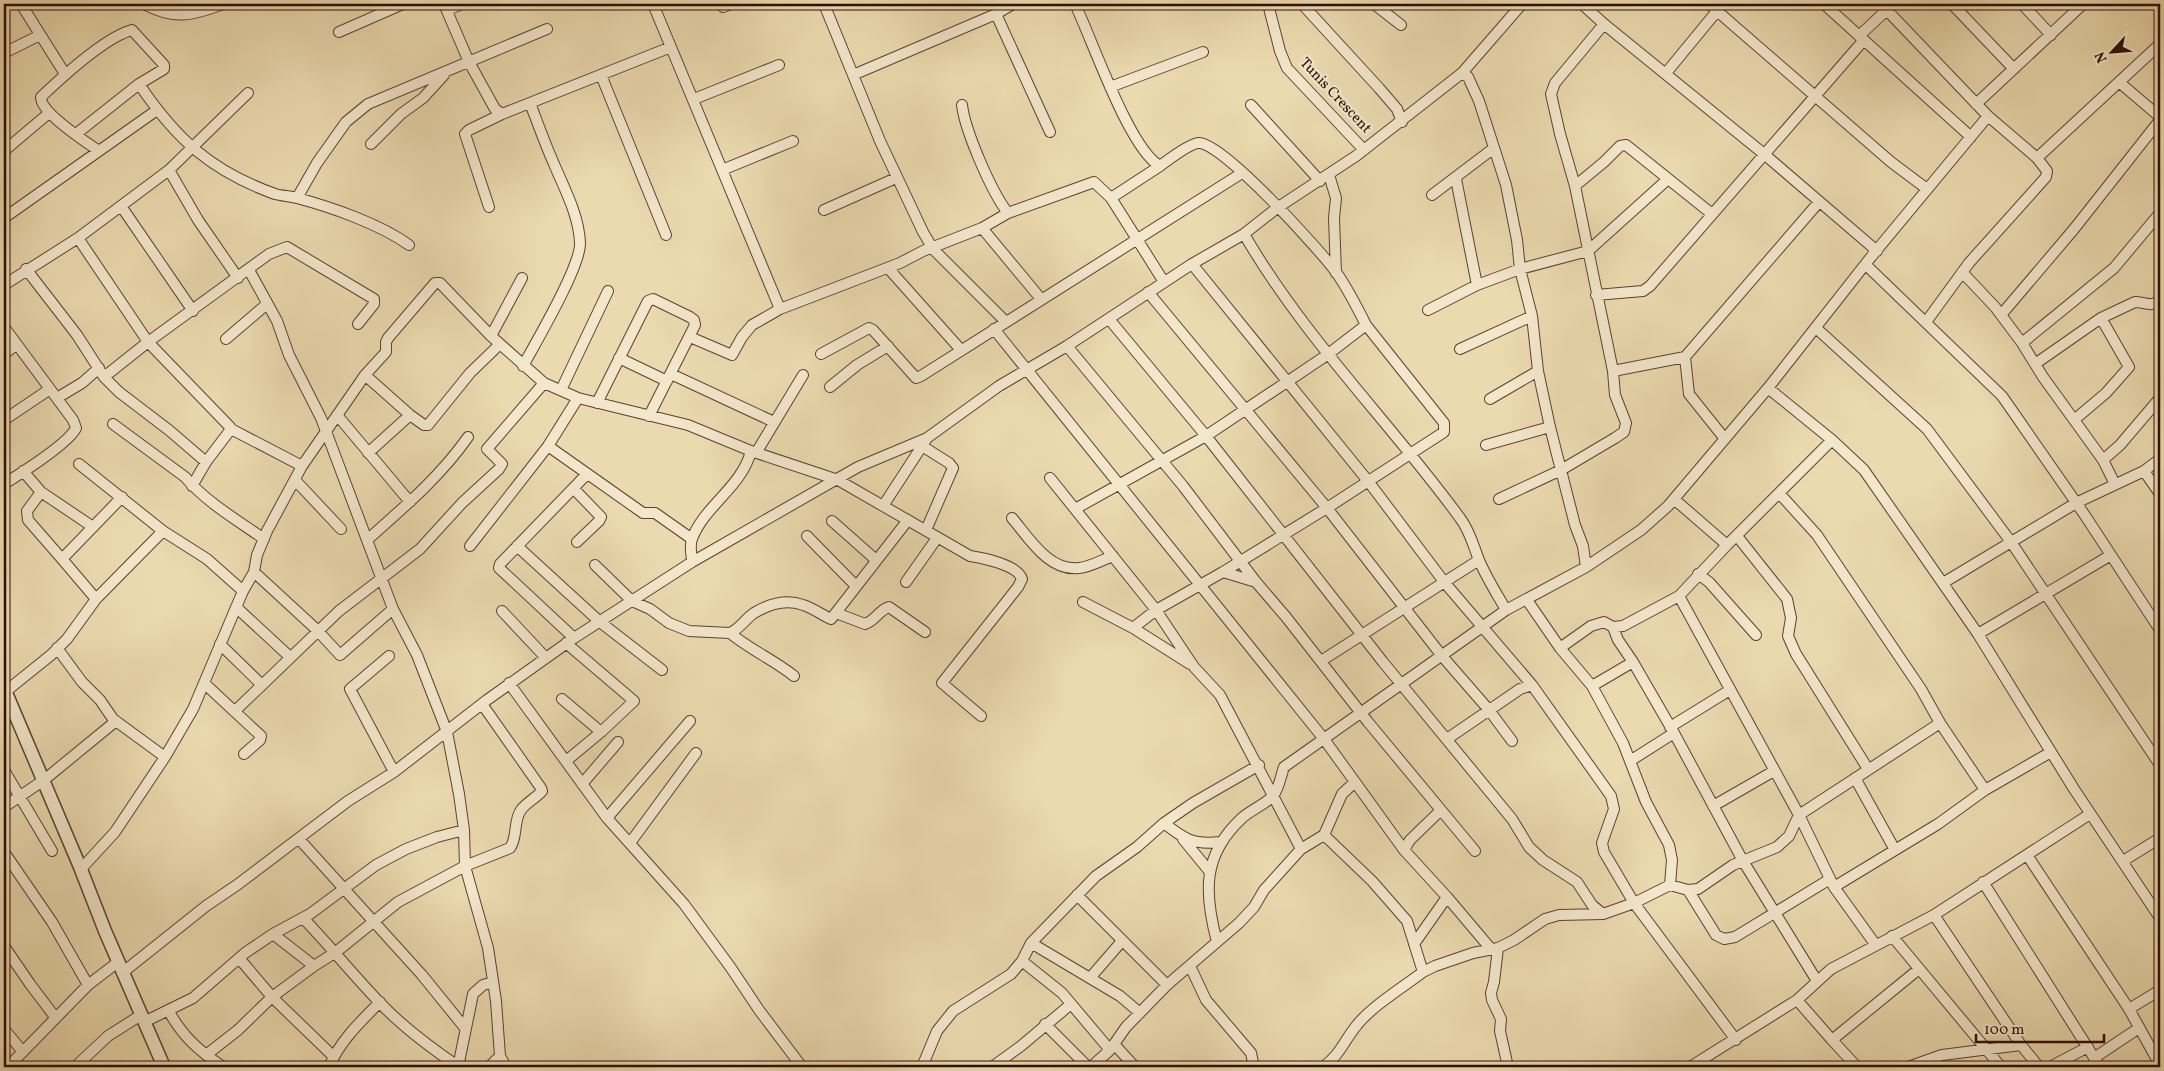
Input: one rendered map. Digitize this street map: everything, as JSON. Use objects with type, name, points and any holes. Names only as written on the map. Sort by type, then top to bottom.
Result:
[{"type":"street","points":[[22,4],[65,74]]},
{"type":"street","points":[[144,4],[167,14],[185,16],[204,12],[223,4]]},
{"type":"street","points":[[163,4],[167,14]]},
{"type":"street","points":[[339,32],[404,4]]},
{"type":"street","points":[[462,4],[446,7],[469,62],[496,109],[502,114]]},
{"type":"street","points":[[653,4],[780,309]]},
{"type":"street","points":[[824,4],[896,178],[933,249],[1005,322]]},
{"type":"street","points":[[854,75],[996,14],[1013,4]]},
{"type":"street","points":[[1075,4],[1090,34],[1110,87],[1136,139],[1146,154],[1160,166]]},
{"type":"street","name":"Tunis Crescent","points":[[1268,4],[1280,51],[1287,68],[1364,150]]},
{"type":"street","points":[[1302,4],[1379,88],[1404,120]]},
{"type":"street","points":[[1374,4],[1402,25]]},
{"type":"street","points":[[8,1067],[88,985],[150,952],[176,928],[348,801],[394,772],[510,683],[570,641],[692,562],[858,467],[925,442],[999,386],[1067,346],[1192,264],[1244,234],[1277,208],[1364,150],[1462,73],[1522,4]]},
{"type":"street","points":[[1582,4],[1764,154],[1877,251]]},
{"type":"street","points":[[1824,4],[1971,137]]},
{"type":"street","points":[[1952,4],[2014,69]]},
{"type":"street","points":[[2022,4],[2052,35]]},
{"type":"street","points":[[1976,104],[2083,4]]},
{"type":"street","points":[[1596,295],[1644,291],[1650,286],[1815,94],[1887,6],[1976,104],[2038,158],[2047,171],[2046,177],[1962,272],[1926,322]]},
{"type":"street","points":[[1666,73],[1713,7],[1891,162],[1928,189]]},
{"type":"street","points":[[996,14],[1050,132]]},
{"type":"street","points":[[1498,499],[1561,470],[1624,432],[1626,423],[1615,395],[1612,371],[1575,186],[1551,94],[1555,83],[1604,24]]},
{"type":"street","points":[[297,198],[317,163],[346,122],[368,104],[547,28]]},
{"type":"street","points":[[76,134],[139,84],[164,69],[165,66],[132,30],[116,37],[65,74],[41,97],[41,103],[49,113],[76,134],[99,151]]},
{"type":"street","points":[[4,53],[40,35]]},
{"type":"street","points":[[2038,158],[2160,44]]},
{"type":"street","points":[[489,207],[465,134],[469,130],[502,114],[672,47]]},
{"type":"street","points":[[1110,87],[1203,52]]},
{"type":"street","points":[[694,99],[779,65]]},
{"type":"street","points":[[371,144],[400,114],[424,98],[446,72]]},
{"type":"street","points":[[1462,73],[1468,77],[1479,102],[1506,185],[1517,240],[1520,268],[1532,316],[1538,371],[1575,525],[1583,546],[1586,567]]},
{"type":"street","points":[[601,75],[666,235]]},
{"type":"street","points":[[2001,315],[2074,229],[2160,119],[2119,82]]},
{"type":"street","points":[[139,84],[157,110],[191,148],[227,172],[276,194],[297,198],[366,222],[409,245]]},
{"type":"street","points":[[4,285],[26,269],[78,238],[169,170],[248,93]]},
{"type":"street","points":[[524,366],[566,283],[578,256],[580,244],[578,225],[567,194],[530,104]]},
{"type":"street","points":[[962,105],[963,119],[999,202],[1008,213]]},
{"type":"street","points":[[1251,105],[1324,178],[1336,198],[1334,218],[1336,272]]},
{"type":"street","points":[[4,218],[157,110]]},
{"type":"street","points":[[4,151],[49,113]]},
{"type":"street","points":[[1217,942],[1211,920],[1210,872],[1213,856],[1220,842],[1242,818],[1274,795],[1284,767],[1403,685],[1511,607],[1586,567],[1641,530],[1674,499],[1768,388],[1988,116]]},
{"type":"street","points":[[722,170],[793,141]]},
{"type":"street","points":[[1111,198],[1190,145],[1197,142],[1213,148],[1242,173],[1317,248],[1336,272],[1366,324],[1444,423],[1444,432],[1412,454],[1223,572],[1156,610],[1133,628]]},
{"type":"street","points":[[1575,186],[1620,146],[1626,145],[1712,214]]},
{"type":"street","points":[[1432,195],[1456,179],[1494,148]]},
{"type":"street","points":[[169,170],[198,220],[238,278]]},
{"type":"street","points":[[821,354],[869,328],[888,346],[916,378],[921,376],[1242,173]]},
{"type":"street","points":[[824,210],[896,178]]},
{"type":"street","points":[[1456,179],[1478,285]]},
{"type":"street","points":[[1428,310],[1478,285],[1520,268],[1588,251],[1668,180]]},
{"type":"street","points":[[690,338],[732,355],[742,337],[752,326],[780,309],[888,268],[982,228],[1008,213],[1094,182],[1111,198],[1164,282]]},
{"type":"street","points":[[1612,371],[1685,356],[1820,202]]},
{"type":"street","points":[[121,206],[193,311]]},
{"type":"street","points":[[2022,343],[2114,268],[2160,213]]},
{"type":"street","points":[[982,228],[1041,299]]},
{"type":"street","points":[[1244,234],[1259,260],[1327,355],[1412,454],[1462,521],[1480,560],[1511,607]]},
{"type":"street","points":[[78,238],[148,342],[231,429],[302,466]]},
{"type":"street","points":[[57,398],[148,342],[248,270],[279,249],[287,247],[374,299],[374,304],[358,324]]},
{"type":"street","points":[[1192,264],[1368,481],[1445,583],[1532,685],[1612,796],[1614,809],[1602,843],[1604,852],[1634,903],[1736,1040]]},
{"type":"street","points":[[1866,265],[2002,396],[2160,630]]},
{"type":"street","points":[[888,268],[961,350]]},
{"type":"street","points":[[26,269],[77,335],[101,372],[119,392],[170,431],[206,462]]},
{"type":"street","points":[[248,270],[277,321],[289,355],[314,402],[393,609],[416,655],[447,732],[464,830],[466,866],[488,948],[500,1037],[500,1056],[506,1067]]},
{"type":"street","points":[[1962,272],[2001,315],[2022,343],[2103,460],[2115,484]]},
{"type":"street","points":[[491,336],[522,278]]},
{"type":"street","points":[[81,869],[115,832],[193,709],[243,591],[254,572],[257,555],[264,539],[302,466],[365,374],[386,352],[388,338],[435,283],[440,283],[491,336],[544,383],[578,398],[688,425],[754,452],[838,480],[970,556],[985,558],[1016,570],[1021,574],[1022,579],[942,683],[981,716]]},
{"type":"street","points":[[561,390],[608,292]]},
{"type":"street","points":[[1148,292],[1247,409],[1442,656],[1489,710],[1512,740]]},
{"type":"street","points":[[597,403],[648,301],[653,299],[694,320],[695,325],[649,416]]},
{"type":"street","points":[[2035,364],[2101,318],[2135,302],[2146,306],[2160,300]]},
{"type":"street","points":[[226,339],[267,304]]},
{"type":"street","points":[[1460,349],[1532,316]]},
{"type":"street","points":[[2074,420],[2106,393],[2129,367],[2101,318]]},
{"type":"street","points":[[1109,319],[1206,436],[1362,634],[1512,819],[1529,847],[1543,860],[1577,882],[1592,905],[1603,914]]},
{"type":"street","points":[[1075,509],[1206,436],[1327,355],[1366,324]]},
{"type":"street","points":[[4,327],[73,420],[76,428],[73,434],[4,484]]},
{"type":"street","points":[[1816,328],[1927,429],[2011,542],[2160,766]]},
{"type":"street","points":[[994,329],[1324,739],[1404,850],[1495,948],[1494,982],[1491,994],[1501,1019],[1500,1031],[1508,1067]]},
{"type":"street","points":[[365,374],[410,415],[424,425],[428,424],[470,373],[500,344]]},
{"type":"street","points":[[4,354],[16,345]]},
{"type":"street","points":[[830,387],[857,365],[888,346]]},
{"type":"street","points":[[1067,346],[1162,460],[1256,582],[1475,851]]},
{"type":"street","points":[[1685,356],[1688,394],[1724,439]]},
{"type":"street","points":[[619,358],[774,422]]},
{"type":"street","points":[[1490,398],[1538,371]]},
{"type":"street","points":[[692,562],[690,547],[692,539],[712,509],[722,500],[736,480],[803,374]]},
{"type":"street","points":[[236,710],[338,611],[420,548],[462,503],[502,465],[487,450],[544,383]]},
{"type":"street","points":[[1768,388],[1832,440],[1864,470],[1978,634],[2090,814],[2160,918]]},
{"type":"street","points":[[4,420],[50,389]]},
{"type":"street","points":[[470,546],[548,446],[578,398]]},
{"type":"street","points":[[2103,460],[2120,445],[2160,398]]},
{"type":"street","points":[[337,415],[410,502]]},
{"type":"street","points":[[368,453],[410,415]]},
{"type":"street","points":[[113,424],[185,477],[192,486],[225,512],[264,539]]},
{"type":"street","points":[[1486,445],[1550,426]]},
{"type":"street","points":[[192,486],[206,462],[231,429]]},
{"type":"street","points":[[367,540],[410,502],[452,460],[468,437]]},
{"type":"street","points":[[1560,648],[1591,626],[1604,622],[1613,627],[1623,626],[1678,596],[1726,545],[1738,536],[1832,440]]},
{"type":"street","points":[[883,506],[925,442]]},
{"type":"street","points":[[925,442],[953,468],[926,530]]},
{"type":"street","points":[[548,446],[643,513],[655,513],[692,539]]},
{"type":"street","points":[[1943,583],[2076,503],[2144,471],[2160,459]]},
{"type":"street","points":[[79,464],[163,531],[207,559],[243,591]]},
{"type":"street","points":[[23,471],[41,492],[93,527]]},
{"type":"street","points":[[2144,471],[2160,494]]},
{"type":"street","points":[[566,761],[634,701],[570,641],[499,568],[500,564],[587,474]]},
{"type":"street","points":[[1050,478],[1156,610],[1194,667],[1220,695],[1227,710],[1242,732],[1301,849]]},
{"type":"street","points":[[295,480],[341,529]]},
{"type":"street","points":[[574,489],[601,517],[577,542]]},
{"type":"street","points":[[41,492],[27,511],[28,520],[96,599]]},
{"type":"street","points":[[1779,493],[1817,536],[1921,689],[1940,723],[1985,790]]},
{"type":"street","points":[[62,559],[122,497]]},
{"type":"street","points":[[1674,499],[1726,545]]},
{"type":"street","points":[[1012,518],[1049,560],[1064,568],[1080,568],[1113,556]]},
{"type":"street","points":[[595,565],[632,601],[650,609],[669,623],[689,631],[730,633],[736,630],[753,614],[774,604],[789,602],[803,604],[832,619],[908,520]]},
{"type":"street","points":[[832,521],[876,560]]},
{"type":"street","points":[[163,531],[96,599],[66,639],[4,690],[44,780],[120,967],[164,1067]]},
{"type":"street","points":[[807,536],[856,586]]},
{"type":"street","points":[[1738,536],[1787,599],[1791,618],[1788,636],[1796,654],[1868,770]]},
{"type":"street","points":[[906,582],[937,538]]},
{"type":"street","points":[[517,546],[600,622],[662,670]]},
{"type":"street","points":[[1978,634],[2111,555]]},
{"type":"street","points":[[1321,661],[1480,560]]},
{"type":"street","points":[[254,572],[317,630],[340,655],[393,609]]},
{"type":"street","points":[[1223,572],[1256,582]]},
{"type":"street","points":[[1698,574],[1709,582],[1756,635]]},
{"type":"street","points":[[1678,596],[1799,815],[1832,883],[1875,944]]},
{"type":"street","points":[[1526,600],[1560,648],[1592,686],[1623,743],[1646,802],[1668,845],[1672,860],[1670,885]]},
{"type":"street","points":[[1083,602],[1133,628],[1194,667]]},
{"type":"street","points":[[236,607],[290,657]]},
{"type":"street","points":[[836,613],[865,624],[889,607],[925,632]]},
{"type":"street","points":[[502,611],[546,658]]},
{"type":"street","points":[[1613,627],[1618,640],[1633,662],[1672,730],[1742,861],[1818,981]]},
{"type":"street","points":[[730,633],[794,676]]},
{"type":"street","points":[[220,644],[262,685]]},
{"type":"street","points":[[57,648],[82,682],[100,700],[116,721],[164,757]]},
{"type":"street","points":[[389,656],[350,689],[394,772]]},
{"type":"street","points":[[1592,686],[1633,662]]},
{"type":"street","points":[[204,683],[236,710],[262,736],[244,754]]},
{"type":"street","points":[[510,683],[607,818],[684,904],[732,968],[758,1010],[802,1067]]},
{"type":"street","points":[[1447,739],[1520,689],[1532,685]]},
{"type":"street","points":[[1630,761],[1730,690]]},
{"type":"street","points":[[562,698],[601,732]]},
{"type":"street","points":[[206,1055],[238,1030],[272,997],[336,952],[398,902],[466,866],[510,848],[514,842],[521,810],[542,791],[482,704]]},
{"type":"street","points":[[4,807],[44,780],[116,721]]},
{"type":"street","points":[[607,818],[690,721]]},
{"type":"street","points":[[1323,1067],[1341,1051],[1357,1025],[1366,1015],[1423,972],[1435,966],[1495,948],[1514,940],[1545,919],[1559,915],[1603,914],[1634,903],[1670,885],[1688,890],[1698,889],[1733,865],[1776,847],[1789,836],[1799,815],[1940,723]]},
{"type":"street","points":[[582,784],[618,742]]},
{"type":"street","points":[[1688,890],[1716,935],[1724,940],[1735,937],[1776,912],[1895,850],[1938,824],[1985,790],[2051,752]]},
{"type":"street","points":[[630,843],[696,753]]},
{"type":"street","points":[[922,1067],[937,1031],[953,1011],[1011,974],[1022,961],[1031,943],[1096,876],[1137,847],[1164,823],[1209,792],[1259,765]]},
{"type":"street","points":[[4,770],[52,851]]},
{"type":"street","points":[[1713,806],[1774,771]]},
{"type":"street","points":[[1855,778],[1895,850]]},
{"type":"street","points":[[1045,1024],[1089,1067],[1112,1047],[1126,1027],[1167,985],[1249,913],[1264,890],[1301,849],[1324,835],[1342,794],[1355,782]]},
{"type":"street","points":[[1404,850],[1410,840],[1441,810]]},
{"type":"street","points":[[1690,1067],[1736,1040],[1797,1000],[1831,969],[1875,944],[1934,915],[2090,814]]},
{"type":"street","points":[[1164,823],[1183,838],[1210,872]]},
{"type":"street","points":[[76,1067],[108,1036],[142,1019],[168,1010],[193,998],[239,958],[273,934],[303,918],[376,865],[406,849],[437,837],[464,830]]},
{"type":"street","points":[[1324,835],[1372,881],[1407,921],[1423,972]]},
{"type":"street","points":[[1183,838],[1196,843],[1220,842]]},
{"type":"street","points":[[2122,862],[2160,838]]},
{"type":"street","points":[[299,839],[422,975],[465,1028]]},
{"type":"street","points":[[4,852],[52,922],[88,985]]},
{"type":"street","points":[[2027,855],[2129,1009],[2160,1065]]},
{"type":"street","points":[[1983,882],[2100,1067]]},
{"type":"street","points":[[1077,895],[1167,985]]},
{"type":"street","points":[[1414,944],[1447,897]]},
{"type":"street","points":[[1934,915],[2021,1045],[2039,1067]]},
{"type":"street","points":[[303,918],[380,1002],[413,1034],[458,1067],[473,994],[483,985],[493,982]]},
{"type":"street","points":[[273,934],[314,966]]},
{"type":"street","points":[[1892,936],[2001,1067]]},
{"type":"street","points":[[1090,978],[1122,941]]},
{"type":"street","points":[[1031,943],[1120,996],[1140,1013]]},
{"type":"street","points":[[4,946],[55,1017]]},
{"type":"street","points":[[239,958],[272,997],[334,1057]]},
{"type":"street","points":[[1022,961],[1062,993],[1112,1047],[1136,1067]]},
{"type":"street","points":[[1190,966],[1206,1000],[1251,1053],[1254,1067]]},
{"type":"street","points":[[1832,1040],[1919,969]]},
{"type":"street","points":[[2129,1009],[2160,990]]},
{"type":"street","points":[[1797,1000],[1857,1067]]},
{"type":"street","points":[[329,1067],[349,1034],[380,1002]]},
{"type":"street","points":[[992,1067],[1071,1004]]},
{"type":"street","points":[[168,1010],[178,1028],[196,1048],[223,1067]]},
{"type":"street","points":[[4,1028],[23,1052]]},
{"type":"street","points":[[2094,1058],[2139,1028]]},
{"type":"street","points":[[1908,1067],[1942,1055],[1984,1048],[2021,1045]]},
{"type":"street","points":[[2050,1067],[2088,1047]]},
{"type":"street","points":[[489,1067],[500,1056]]}]
